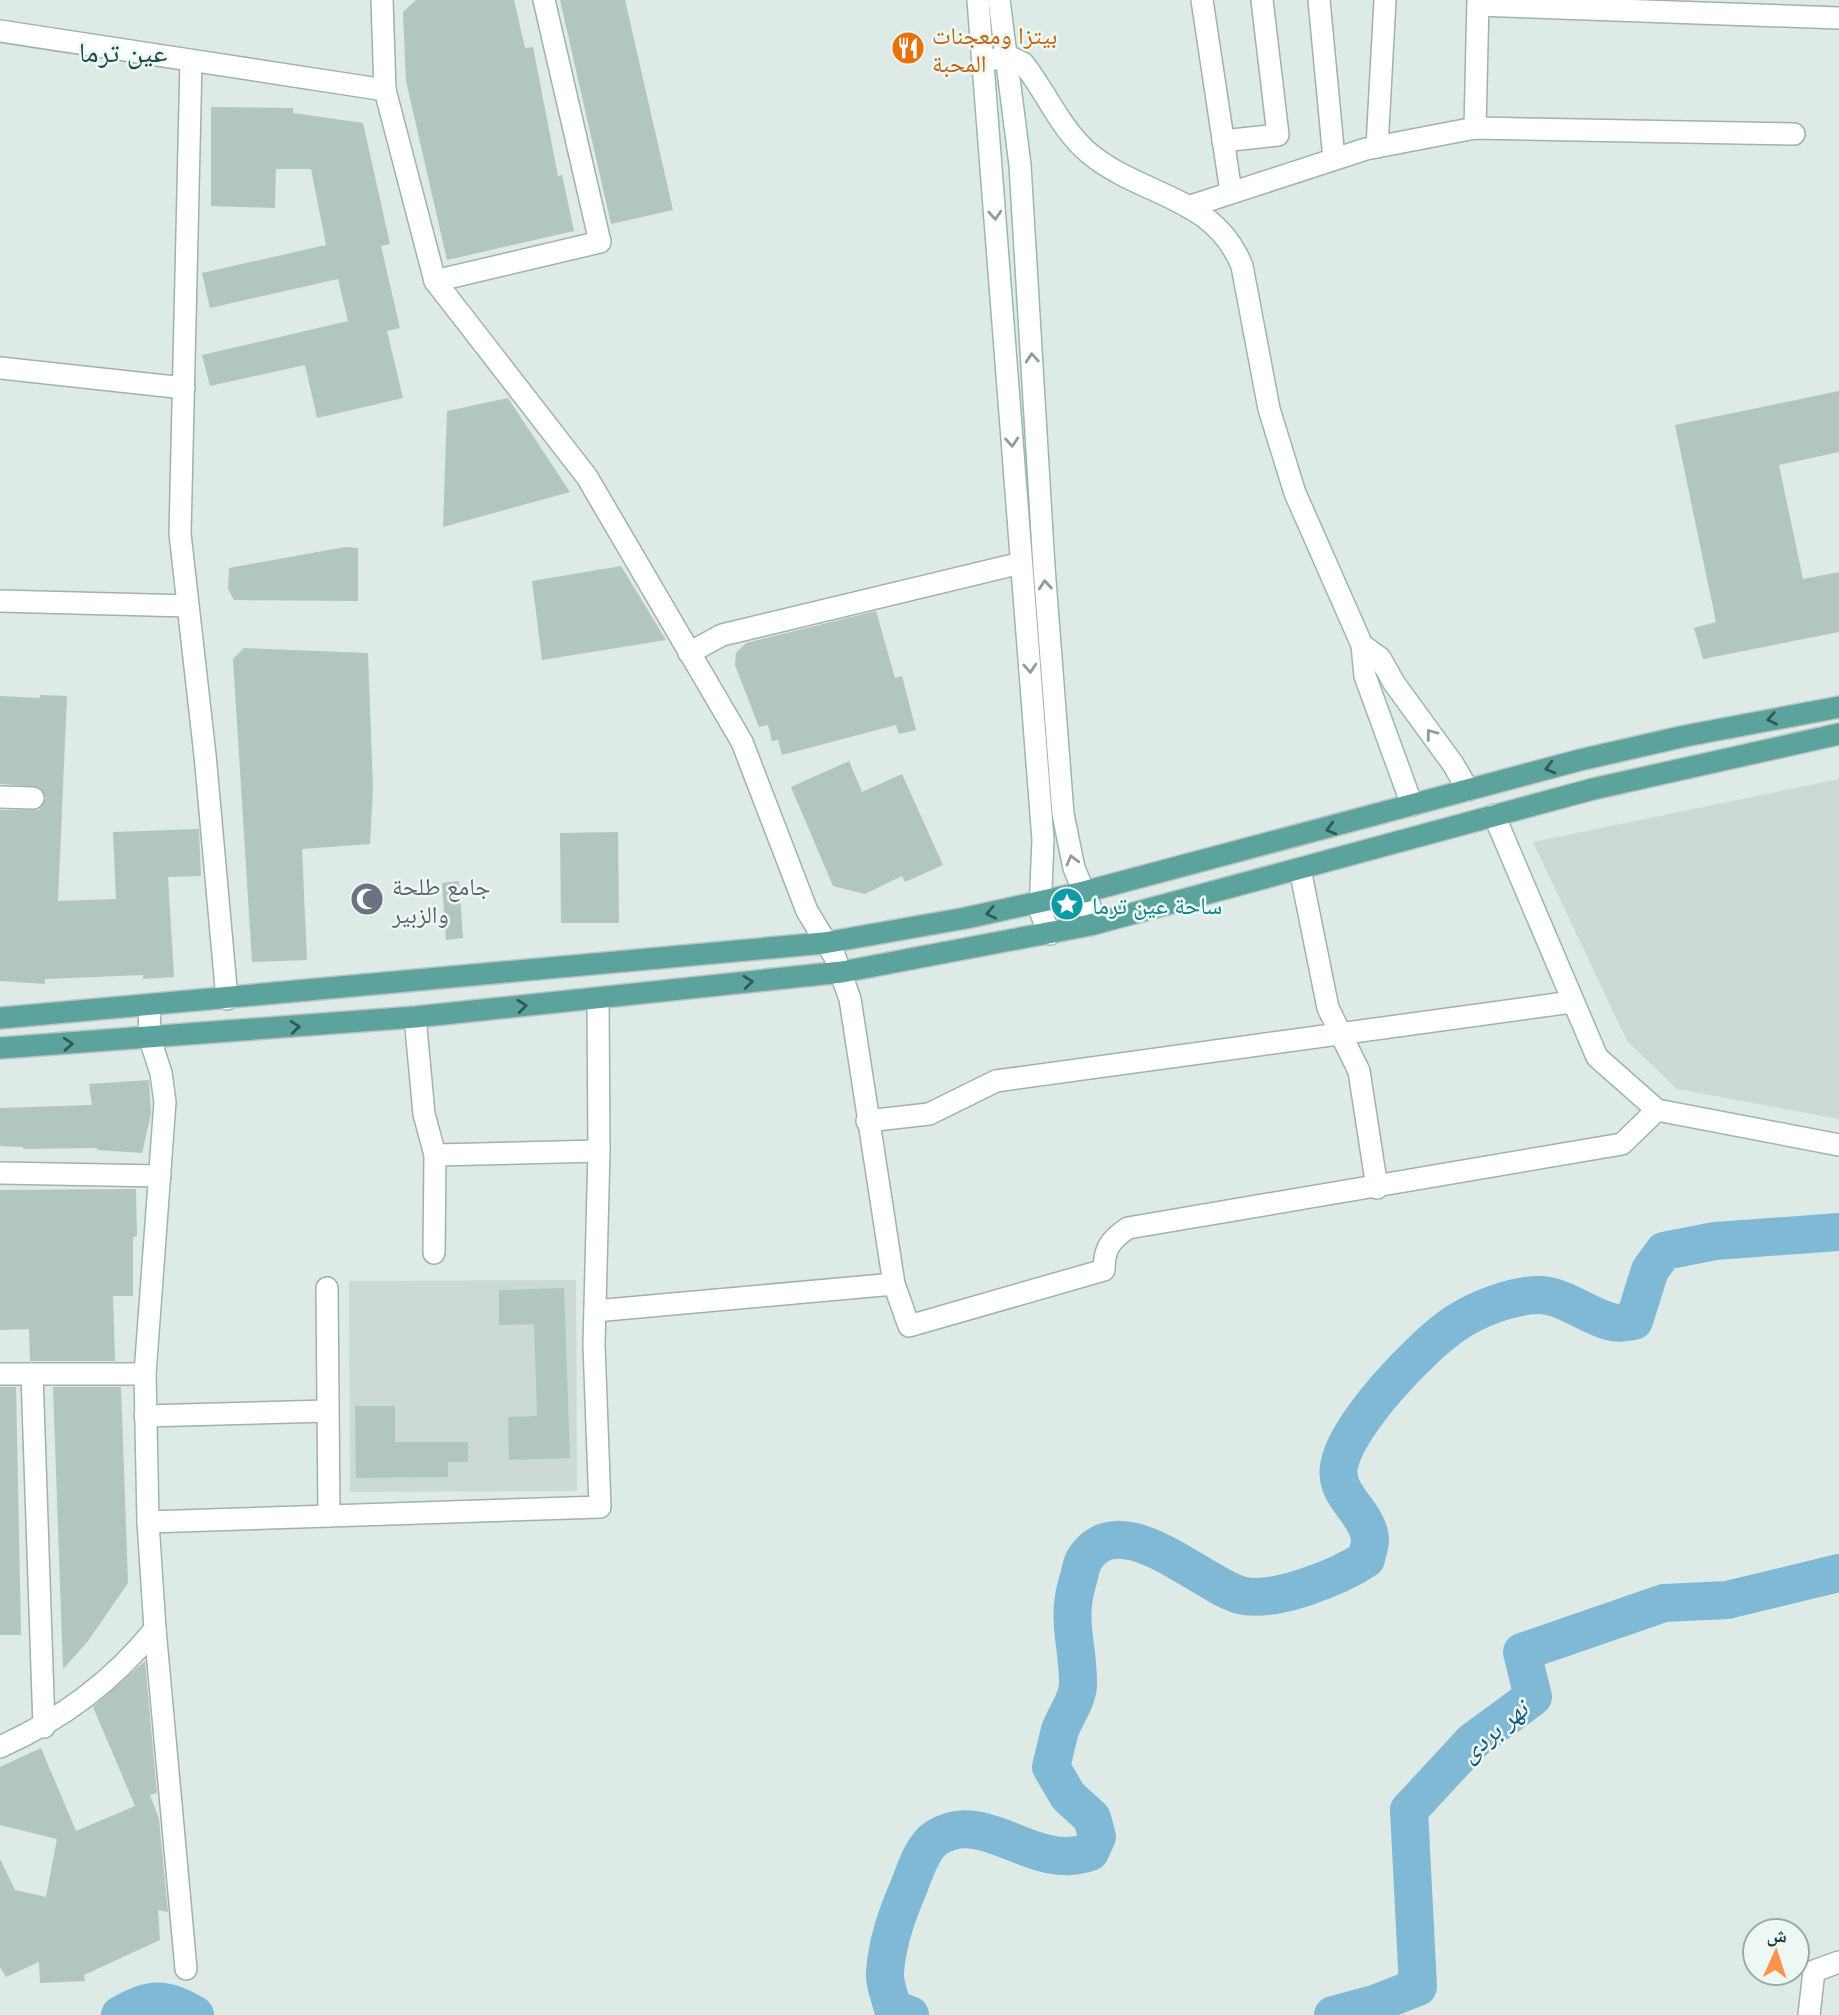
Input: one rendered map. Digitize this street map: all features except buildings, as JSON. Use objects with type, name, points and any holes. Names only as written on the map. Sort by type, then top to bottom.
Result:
[{"type":"main road","points":[[0,1018],[824,943],[1084,892],[1468,790],[1685,736],[1839,707]]},
{"type":"main road","points":[[0,1048],[150,1039],[415,1017],[842,972],[1090,925],[1494,815],[1693,765],[1839,734]]},
{"type":"street","points":[[382,0],[385,90],[435,281],[587,477],[743,742],[807,911],[842,972],[850,999],[894,1284],[909,1326],[1104,1270],[1104,1254],[1112,1238],[1128,1228],[1377,1188],[1622,1144],[1657,1110]]},
{"type":"street","points":[[435,281],[600,242],[544,0]]},
{"type":"street","points":[[978,0],[1043,840],[1041,919],[1050,934]]},
{"type":"street","points":[[999,0],[1018,147],[1044,567],[1063,814],[1071,856],[1091,909],[1090,925]]},
{"type":"street","points":[[1202,0],[1231,192]]},
{"type":"street","points":[[1223,141],[1278,135],[1262,0]]},
{"type":"street","points":[[1319,0],[1334,159]]},
{"type":"street","points":[[1377,146],[1385,0]]},
{"type":"street","points":[[1475,128],[1478,3],[1758,9],[1839,18]]},
{"type":"street","points":[[0,31],[385,90]]},
{"type":"street","points":[[982,60],[1006,58],[1023,63],[1066,130],[1090,154],[1121,174],[1188,207],[1217,226],[1233,246],[1242,266],[1269,409],[1295,493],[1362,645],[1364,676],[1412,806]]},
{"type":"street","points":[[191,61],[180,534],[227,999]]},
{"type":"street","points":[[989,137],[1001,120],[1016,124]]},
{"type":"street","points":[[1188,207],[1377,146],[1475,128],[1794,134]]},
{"type":"street","points":[[989,137],[1004,152],[1018,147]]},
{"type":"street","points":[[0,369],[184,388]]},
{"type":"street","points":[[689,653],[722,635],[1021,563]]},
{"type":"street","points":[[0,601],[188,606]]},
{"type":"street","points":[[1362,645],[1380,658],[1394,683],[1453,764],[1468,790]]},
{"type":"street","points":[[0,797],[33,798]]},
{"type":"street","points":[[1494,815],[1597,1057],[1657,1110],[1839,1145]]},
{"type":"street","points":[[1300,869],[1328,1008],[1359,1072],[1377,1188]]},
{"type":"street","points":[[148,1522],[600,1507],[595,1311],[599,1151],[598,999]]},
{"type":"street","points":[[867,1121],[929,1114],[996,1081],[1340,1036],[1572,1002]]},
{"type":"street","points":[[149,1006],[150,1039],[164,1087],[145,1374],[148,1522],[186,1969]]},
{"type":"street","points":[[415,1017],[424,1114],[435,1155],[434,1253]]},
{"type":"street","points":[[435,1155],[599,1151]]},
{"type":"street","points":[[0,1173],[159,1176]]},
{"type":"street","points":[[595,1311],[894,1284]]},
{"type":"street","points":[[327,1288],[329,1516]]},
{"type":"street","points":[[0,1374],[145,1374]]},
{"type":"street","points":[[32,1374],[44,1727]]},
{"type":"street","points":[[145,1416],[326,1411]]},
{"type":"street","points":[[0,1747],[44,1727],[104,1685],[156,1629]]},
{"type":"street","points":[[1809,2015],[1814,1971],[1839,1962]]},
{"type":"shaded area","points":[[1839,779],[1839,1119],[1677,1089],[1627,1041],[1533,842]]},
{"type":"shaded area","points":[[576,1280],[577,1491],[350,1492],[349,1281]]},
{"type":"waterway","points":[[910,2015],[893,2009],[885,1981],[886,1961],[900,1909],[919,1861],[931,1842],[954,1830],[973,1830],[1049,1854],[1069,1856],[1090,1852],[1097,1837],[1092,1818],[1068,1796],[1051,1767],[1060,1730],[1078,1686],[1073,1621],[1074,1595],[1083,1562],[1099,1545],[1117,1540],[1138,1543],[1240,1595],[1270,1596],[1323,1581],[1366,1559],[1370,1543],[1363,1519],[1341,1486],[1339,1466],[1345,1449],[1355,1430],[1387,1388],[1424,1349],[1456,1323],[1495,1304],[1537,1295],[1556,1298],[1612,1322],[1634,1321],[1650,1270],[1664,1251],[1715,1241],[1839,1232]]},
{"type":"waterway","name":"نهر بردى","points":[[1333,2015],[1377,2003],[1418,1987],[1409,1810],[1473,1741],[1533,1697],[1522,1652],[1664,1603],[1727,1600],[1839,1573]]},
{"type":"waterway","points":[[120,2015],[150,2002],[166,2002],[195,2015]]},
{"type":"place","name":"بيتزا ومعجنات المحبة","points":[[908,48]]},
{"type":"place","name":"جامع طلحة والزبير","points":[[367,899]]},
{"type":"place","name":"ساحة عين ترما","points":[[1067,904]]},
{"type":"district","name":"عين ترما","points":[[123,51]]}]
